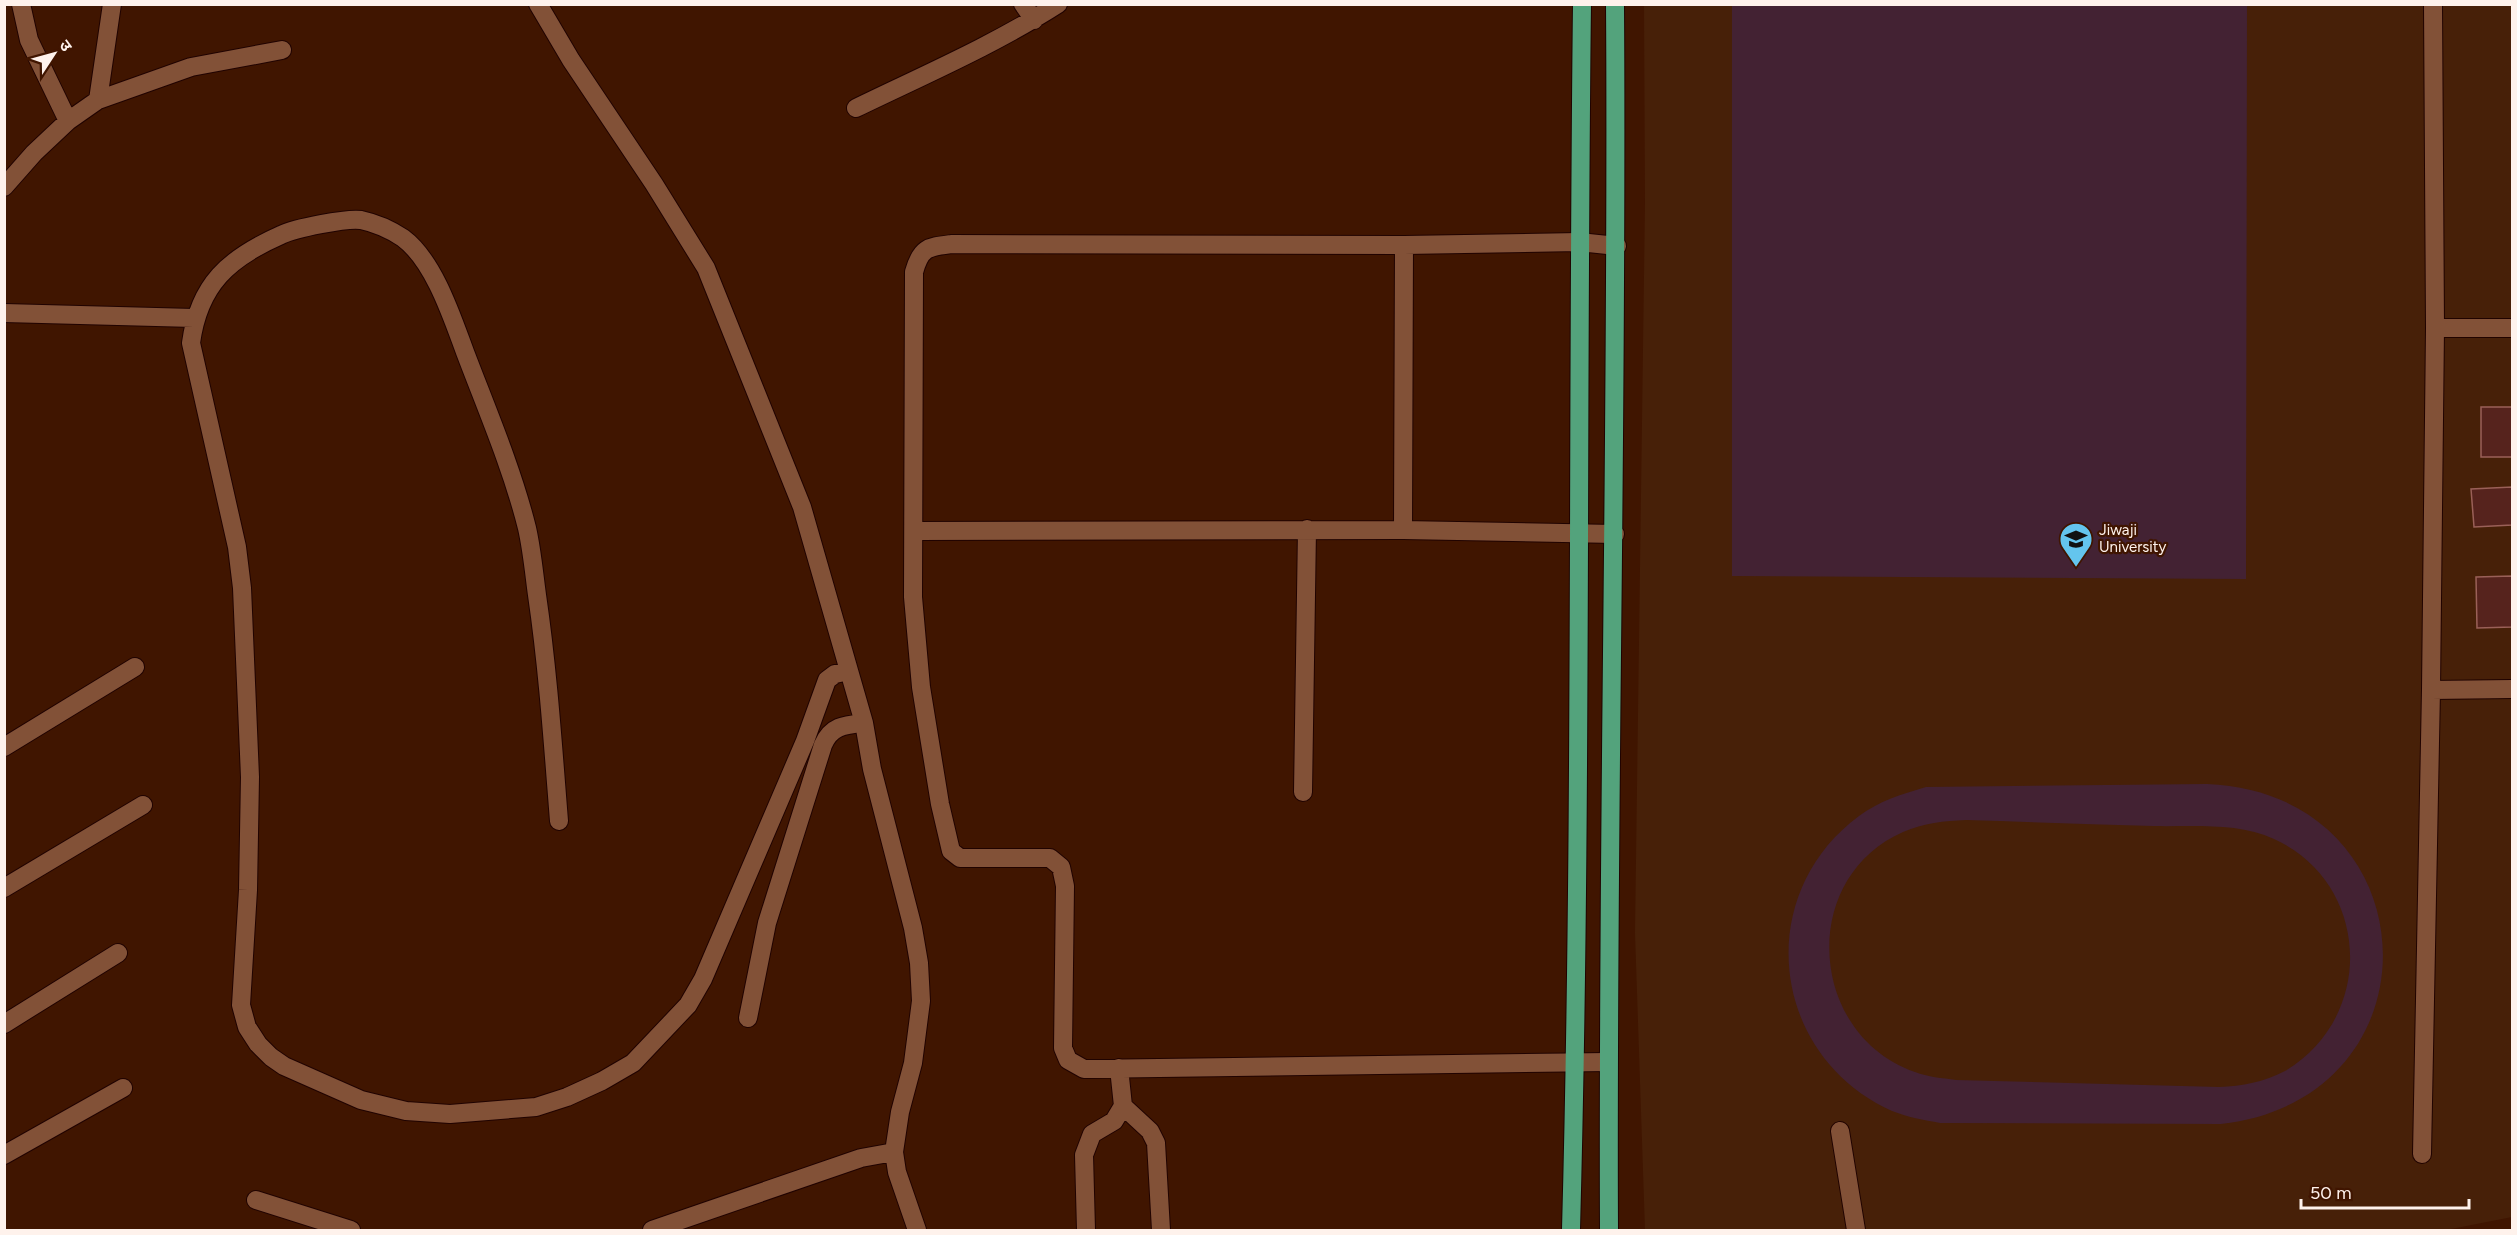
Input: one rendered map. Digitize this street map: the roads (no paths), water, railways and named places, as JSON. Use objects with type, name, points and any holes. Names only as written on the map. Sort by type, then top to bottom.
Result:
[{"type":"main road","points":[[1571,1230],[1575,1062],[1582,4]]},
{"type":"main road","points":[[1609,1230],[1608,1062],[1617,246],[1615,4]]},
{"type":"street","points":[[21,4],[29,40],[68,121]]},
{"type":"street","points":[[98,100],[112,4]]},
{"type":"street","points":[[538,4],[571,60],[706,267],[802,507],[864,723],[872,769],[913,928],[919,963],[921,1001],[913,1063],[900,1112],[894,1152],[897,1172],[917,1230]]},
{"type":"street","points":[[1023,4],[1034,20]]},
{"type":"street","points":[[856,108],[1034,20],[1058,4]]},
{"type":"street","points":[[2422,1154],[2435,328],[2433,4]]},
{"type":"street","points":[[4,187],[34,153],[68,121],[98,100],[191,67],[282,50]]},
{"type":"street","points":[[559,821],[545,654],[528,530],[513,480],[449,310],[430,270],[404,239],[382,227],[359,220],[293,229],[262,243],[231,263],[206,292],[194,318],[191,343],[237,548],[242,588],[250,777],[248,890],[241,1005],[247,1027],[258,1044],[271,1057],[284,1066],[361,1100],[406,1111],[450,1114],[536,1107],[567,1097],[602,1081],[633,1062],[688,1005],[703,979],[806,741],[827,680],[835,674],[849,671]]},
{"type":"street","points":[[1608,1062],[1084,1069],[1068,1060],[1063,1048],[1065,886],[1061,867],[1050,858],[960,858],[951,851],[940,804],[921,687],[913,597],[914,272],[919,256],[929,247],[952,244],[1404,245],[1579,242],[1617,246]]},
{"type":"street","points":[[1403,530],[1404,245]]},
{"type":"street","points":[[4,313],[194,318]]},
{"type":"street","points":[[2435,328],[2512,328]]},
{"type":"street","points":[[914,531],[1307,529],[1615,534]]},
{"type":"street","points":[[1303,792],[1307,529]]},
{"type":"street","points":[[4,747],[135,667]]},
{"type":"street","points":[[2431,690],[2512,689]]},
{"type":"street","points":[[748,1018],[767,923],[823,745],[827,735],[836,727],[864,723]]},
{"type":"street","points":[[4,888],[143,805]]},
{"type":"street","points":[[7,1018],[118,953]]},
{"type":"street","points":[[1086,1230],[1084,1155],[1092,1134],[1114,1121],[1123,1106],[1119,1068]]},
{"type":"street","points":[[4,1155],[123,1088]]},
{"type":"street","points":[[1123,1106],[1150,1131],[1156,1143],[1161,1230]]},
{"type":"street","points":[[1840,1131],[1856,1230]]},
{"type":"street","points":[[652,1230],[861,1158],[894,1152]]},
{"type":"street","points":[[256,1200],[351,1230]]},
{"type":"place","name":"Jiwaji University","points":[[2076,568]]}]
